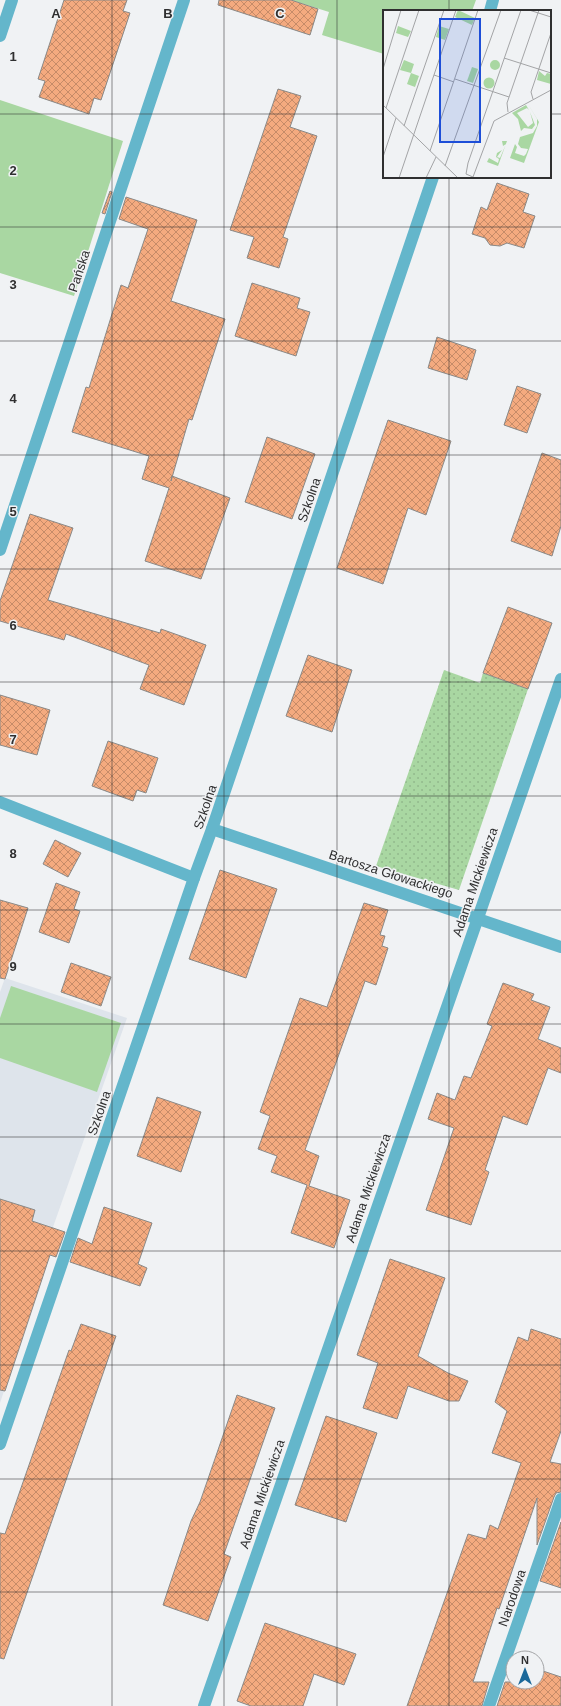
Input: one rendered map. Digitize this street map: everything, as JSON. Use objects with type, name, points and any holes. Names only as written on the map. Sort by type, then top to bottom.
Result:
[{"type":"street","points":[[0,36],[12,0]]},
{"type":"street","name":"Pańska","points":[[0,550],[184,0]]},
{"type":"street","points":[[490,10],[493,0]]},
{"type":"street","name":"Szkolna","points":[[0,1444],[212,829],[433,178]]},
{"type":"street","name":"Adama Mickiewicza","points":[[204,1706],[561,679]]},
{"type":"street","points":[[0,802],[194,878]]},
{"type":"street","name":"Bartosza Głowackiego","points":[[212,829],[561,947]]},
{"type":"street","name":"Narodowa","points":[[489,1706],[561,1499]]},
{"type":"shaded area","points":[[5,978],[127,1018],[53,1227],[58,1230],[0,1403],[0,992]]},
{"type":"green space","points":[[291,0],[476,0],[472,10],[383,10],[383,54],[322,35],[329,12]]},
{"type":"green space","points":[[0,100],[123,141],[74,296],[0,273]]},
{"type":"green space","points":[[444,670],[480,683],[483,673],[528,689],[459,890],[376,866]]},
{"type":"green space","points":[[11,986],[121,1023],[97,1092],[0,1058],[0,1018]]},
{"type":"building","points":[[64,0],[127,0],[123,11],[130,13],[101,100],[94,98],[89,114],[39,97],[45,81],[38,79]]},
{"type":"building","points":[[219,0],[291,0],[318,9],[310,35],[218,5]]},
{"type":"building","points":[[278,89],[301,96],[290,127],[317,136],[283,237],[288,239],[279,268],[247,258],[254,237],[230,230]]},
{"type":"building","points":[[497,183],[529,194],[523,212],[535,216],[524,248],[507,243],[500,246],[490,245],[485,238],[472,234],[481,207],[487,210]]},
{"type":"building","points":[[110,191],[112,192],[105,214],[102,213]]},
{"type":"building","points":[[126,197],[197,220],[171,301],[225,319],[192,420],[189,419],[172,476],[230,498],[201,579],[145,561],[169,488],[142,479],[149,456],[72,432],[86,387],[89,388],[121,285],[128,288],[148,229],[119,219]]},
{"type":"building","points":[[252,283],[300,298],[297,308],[310,312],[296,356],[235,336]]},
{"type":"building","points":[[437,337],[476,350],[467,380],[428,368]]},
{"type":"building","points":[[517,386],[541,394],[527,433],[504,425]]},
{"type":"building","points":[[388,420],[451,441],[426,515],[408,508],[383,584],[337,568]]},
{"type":"building","points":[[267,437],[315,454],[292,519],[245,502]]},
{"type":"building","points":[[542,453],[561,460],[561,526],[552,556],[511,541]]},
{"type":"building","points":[[30,514],[73,528],[48,600],[160,633],[161,629],[206,645],[184,705],[140,689],[149,665],[66,634],[64,640],[0,621],[0,601]]},
{"type":"building","points":[[508,607],[552,623],[528,689],[483,673]]},
{"type":"building","points":[[308,655],[352,670],[332,732],[286,716]]},
{"type":"building","points":[[0,695],[50,710],[37,755],[0,745]]},
{"type":"building","points":[[108,741],[158,758],[146,793],[137,790],[133,801],[92,786]]},
{"type":"building","points":[[55,840],[81,853],[68,877],[43,864]]},
{"type":"building","points":[[220,870],[277,889],[246,978],[189,959]]},
{"type":"building","points":[[56,883],[80,892],[74,909],[80,911],[69,943],[39,932]]},
{"type":"building","points":[[0,900],[28,908],[5,979],[0,978]]},
{"type":"building","points":[[364,903],[388,910],[380,935],[385,936],[382,946],[388,948],[376,985],[365,981],[305,1150],[319,1156],[309,1186],[350,1200],[334,1248],[291,1233],[307,1185],[271,1172],[277,1156],[258,1149],[270,1116],[260,1112],[300,998],[327,1007]]},
{"type":"building","points":[[71,963],[111,977],[101,1006],[61,992]]},
{"type":"building","points":[[503,983],[534,994],[531,1000],[550,1007],[538,1039],[561,1048],[561,1073],[548,1068],[527,1125],[503,1116],[485,1170],[489,1172],[471,1225],[426,1210],[454,1128],[428,1119],[437,1093],[455,1100],[464,1076],[471,1078],[492,1026],[487,1024]]},
{"type":"building","points":[[157,1097],[201,1112],[181,1172],[137,1156]]},
{"type":"building","points":[[0,1199],[35,1210],[32,1221],[65,1232],[56,1257],[50,1255],[5,1391],[0,1390]]},
{"type":"building","points":[[104,1207],[152,1223],[138,1264],[147,1268],[140,1286],[70,1262],[78,1238],[92,1244]]},
{"type":"building","points":[[390,1259],[445,1278],[418,1356],[448,1373],[468,1381],[459,1401],[449,1401],[408,1386],[397,1419],[363,1408],[378,1363],[357,1355]]},
{"type":"building","points":[[81,1324],[116,1336],[4,1659],[0,1658],[0,1533],[5,1534],[69,1350],[71,1351]]},
{"type":"building","points":[[531,1329],[561,1339],[561,1431],[550,1462],[561,1464],[561,1492],[556,1493],[554,1497],[537,1545],[537,1498],[499,1609],[497,1608],[473,1682],[489,1682],[482,1706],[407,1706],[468,1534],[486,1539],[490,1525],[498,1529],[521,1463],[492,1453],[507,1411],[495,1402],[518,1337],[528,1341]]},
{"type":"building","points":[[237,1395],[275,1408],[224,1554],[231,1557],[208,1621],[163,1605],[191,1521],[200,1502]]},
{"type":"building","points":[[326,1416],[377,1433],[346,1522],[295,1505]]},
{"type":"building","points":[[561,1522],[561,1588],[540,1581]]},
{"type":"building","points":[[265,1623],[356,1654],[344,1685],[314,1674],[303,1706],[251,1706],[237,1701]]},
{"type":"building","points":[[545,1672],[561,1677],[561,1706],[497,1706],[505,1682],[505,1690],[545,1690]]}]
